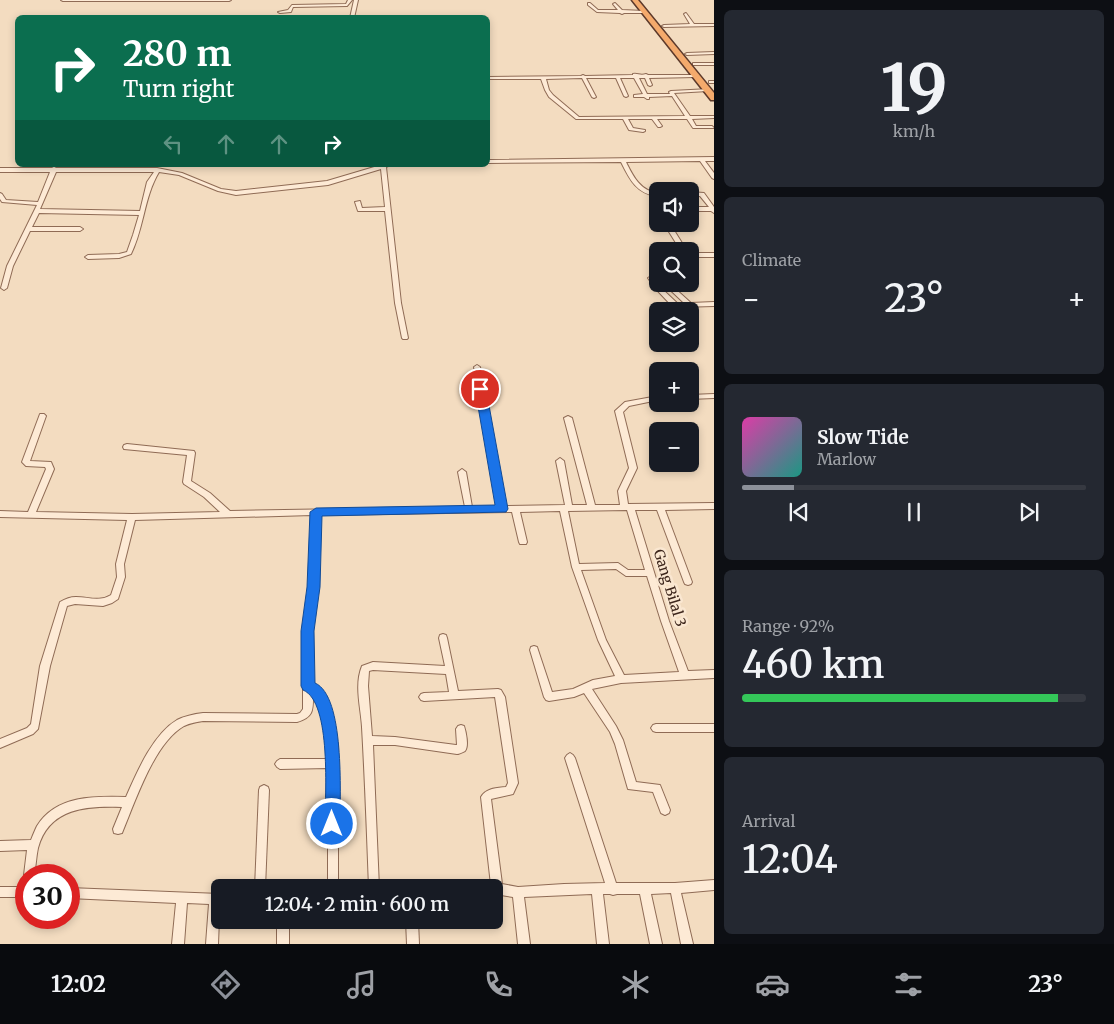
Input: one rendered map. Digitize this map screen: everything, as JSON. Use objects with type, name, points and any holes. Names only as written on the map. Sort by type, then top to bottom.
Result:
[{"type":"highway","points":[[635,0],[696,76],[712,85]]},
{"type":"highway","points":[[643,0],[712,85],[714,98]]},
{"type":"highway","points":[[669,43],[678,42]]},
{"type":"street","points":[[63,0],[229,0]]},
{"type":"street","points":[[280,12],[290,11],[292,6],[346,5],[350,0]]},
{"type":"street","points":[[353,15],[356,0]]},
{"type":"street","points":[[590,4],[595,11],[644,12]]},
{"type":"street","points":[[615,4],[622,13]]},
{"type":"street","points":[[686,14],[693,26]]},
{"type":"street","points":[[664,26],[714,25]]},
{"type":"street","points":[[687,54],[714,53]]},
{"type":"street","points":[[695,64],[714,64]]},
{"type":"street","points":[[583,76],[594,97]]},
{"type":"street","points":[[617,76],[626,96]]},
{"type":"street","points":[[635,76],[647,98]]},
{"type":"street","points":[[646,76],[650,85]]},
{"type":"street","points":[[490,78],[696,76]]},
{"type":"street","points":[[543,77],[549,94],[575,117],[714,117]]},
{"type":"street","points":[[673,95],[672,92],[712,85]]},
{"type":"street","points":[[636,96],[647,98],[673,95]]},
{"type":"street","points":[[673,95],[695,127],[712,128]]},
{"type":"street","points":[[625,118],[631,129],[643,131]]},
{"type":"street","points":[[654,118],[660,126]]},
{"type":"street","points":[[701,159],[714,177]]},
{"type":"street","points":[[490,162],[714,159]]},
{"type":"street","points":[[623,160],[638,188],[649,193]]},
{"type":"street","points":[[0,170],[67,167],[136,167],[171,172],[220,190],[236,193],[328,183],[379,167]]},
{"type":"street","points":[[171,172],[174,167]]},
{"type":"street","points":[[385,167],[398,303],[404,338]]},
{"type":"street","points":[[4,288],[10,266],[37,211],[54,169]]},
{"type":"street","points":[[88,257],[129,253],[150,182],[157,170]]},
{"type":"street","points":[[699,194],[702,194],[714,210]]},
{"type":"street","points":[[0,195],[4,201],[40,204]]},
{"type":"street","points":[[358,202],[360,210],[388,209]]},
{"type":"street","points":[[699,210],[714,210]]},
{"type":"street","points":[[37,211],[142,213]]},
{"type":"street","points":[[27,229],[80,229]]},
{"type":"street","points":[[699,255],[714,254]]},
{"type":"street","points":[[662,292],[671,302]]},
{"type":"street","points":[[676,292],[687,302]]},
{"type":"street","points":[[699,304],[714,304]]},
{"type":"street","points":[[476,367],[502,509]]},
{"type":"street","points":[[699,397],[714,396]]},
{"type":"street","points":[[627,507],[622,491],[634,468],[619,411],[627,404],[649,400]]},
{"type":"street","points":[[31,514],[50,469],[48,464],[29,464],[26,462],[42,416]]},
{"type":"street","points":[[568,418],[592,508]]},
{"type":"street","points":[[127,447],[191,453],[187,482],[208,495],[228,514]]},
{"type":"street","points":[[560,461],[576,568],[602,640],[621,678]]},
{"type":"street","points":[[462,472],[469,510]]},
{"type":"street","points":[[0,514],[132,517],[316,512],[714,506]]},
{"type":"street","name":"Gang Bilal 3","points":[[627,507],[665,620],[686,675]]},
{"type":"street","points":[[660,507],[688,582]]},
{"type":"street","points":[[515,509],[523,542]]},
{"type":"street","points":[[118,830],[129,802],[154,752],[165,736],[176,726],[192,718],[204,717],[297,718],[303,716],[308,710],[307,631],[313,587],[316,512]]},
{"type":"street","points":[[0,744],[30,731],[34,726],[45,666],[63,604],[70,601],[104,602],[115,597],[122,577],[120,564],[132,517]]},
{"type":"street","points":[[576,568],[618,566],[626,574],[650,573]]},
{"type":"street","points":[[443,638],[454,695]]},
{"type":"street","points":[[534,650],[550,697],[574,693],[589,686],[621,678],[714,674]]},
{"type":"street","points":[[374,879],[363,686],[366,669],[374,666],[450,670]]},
{"type":"street","points":[[308,686],[318,693],[326,711],[333,746],[333,879]]},
{"type":"street","points":[[589,686],[614,729],[620,743],[632,786],[656,788],[665,810]]},
{"type":"street","points":[[424,697],[498,692],[500,697],[513,783],[509,791],[490,794],[486,797],[495,879]]},
{"type":"street","points":[[656,728],[714,728]]},
{"type":"street","points":[[367,740],[395,741],[457,750],[462,747],[461,729]]},
{"type":"street","points":[[570,758],[613,890]]},
{"type":"street","points":[[280,764],[332,763]]},
{"type":"street","points":[[260,879],[264,790]]},
{"type":"street","points":[[31,864],[34,845],[47,820],[58,811],[69,806],[92,802],[129,802]]},
{"type":"street","points":[[0,846],[34,845]]},
{"type":"street","points":[[503,890],[518,892],[564,889],[613,890],[714,885]]},
{"type":"street","points":[[644,888],[656,944]]},
{"type":"street","points":[[675,888],[687,944]]},
{"type":"street","points":[[597,890],[603,944]]},
{"type":"street","points":[[0,892],[15,891]]},
{"type":"street","points":[[518,892],[524,944]]},
{"type":"street","points":[[80,893],[211,899]]},
{"type":"street","points":[[178,944],[182,898]]},
{"type":"street","points":[[212,944],[214,929]]},
{"type":"street","points":[[282,944],[283,929]]},
{"type":"street","points":[[412,929],[413,944]]},
{"type":"route","points":[[332,824],[332,739],[321,697],[313,688],[308,686],[307,631],[313,587],[316,512],[502,509],[480,389]]}]
